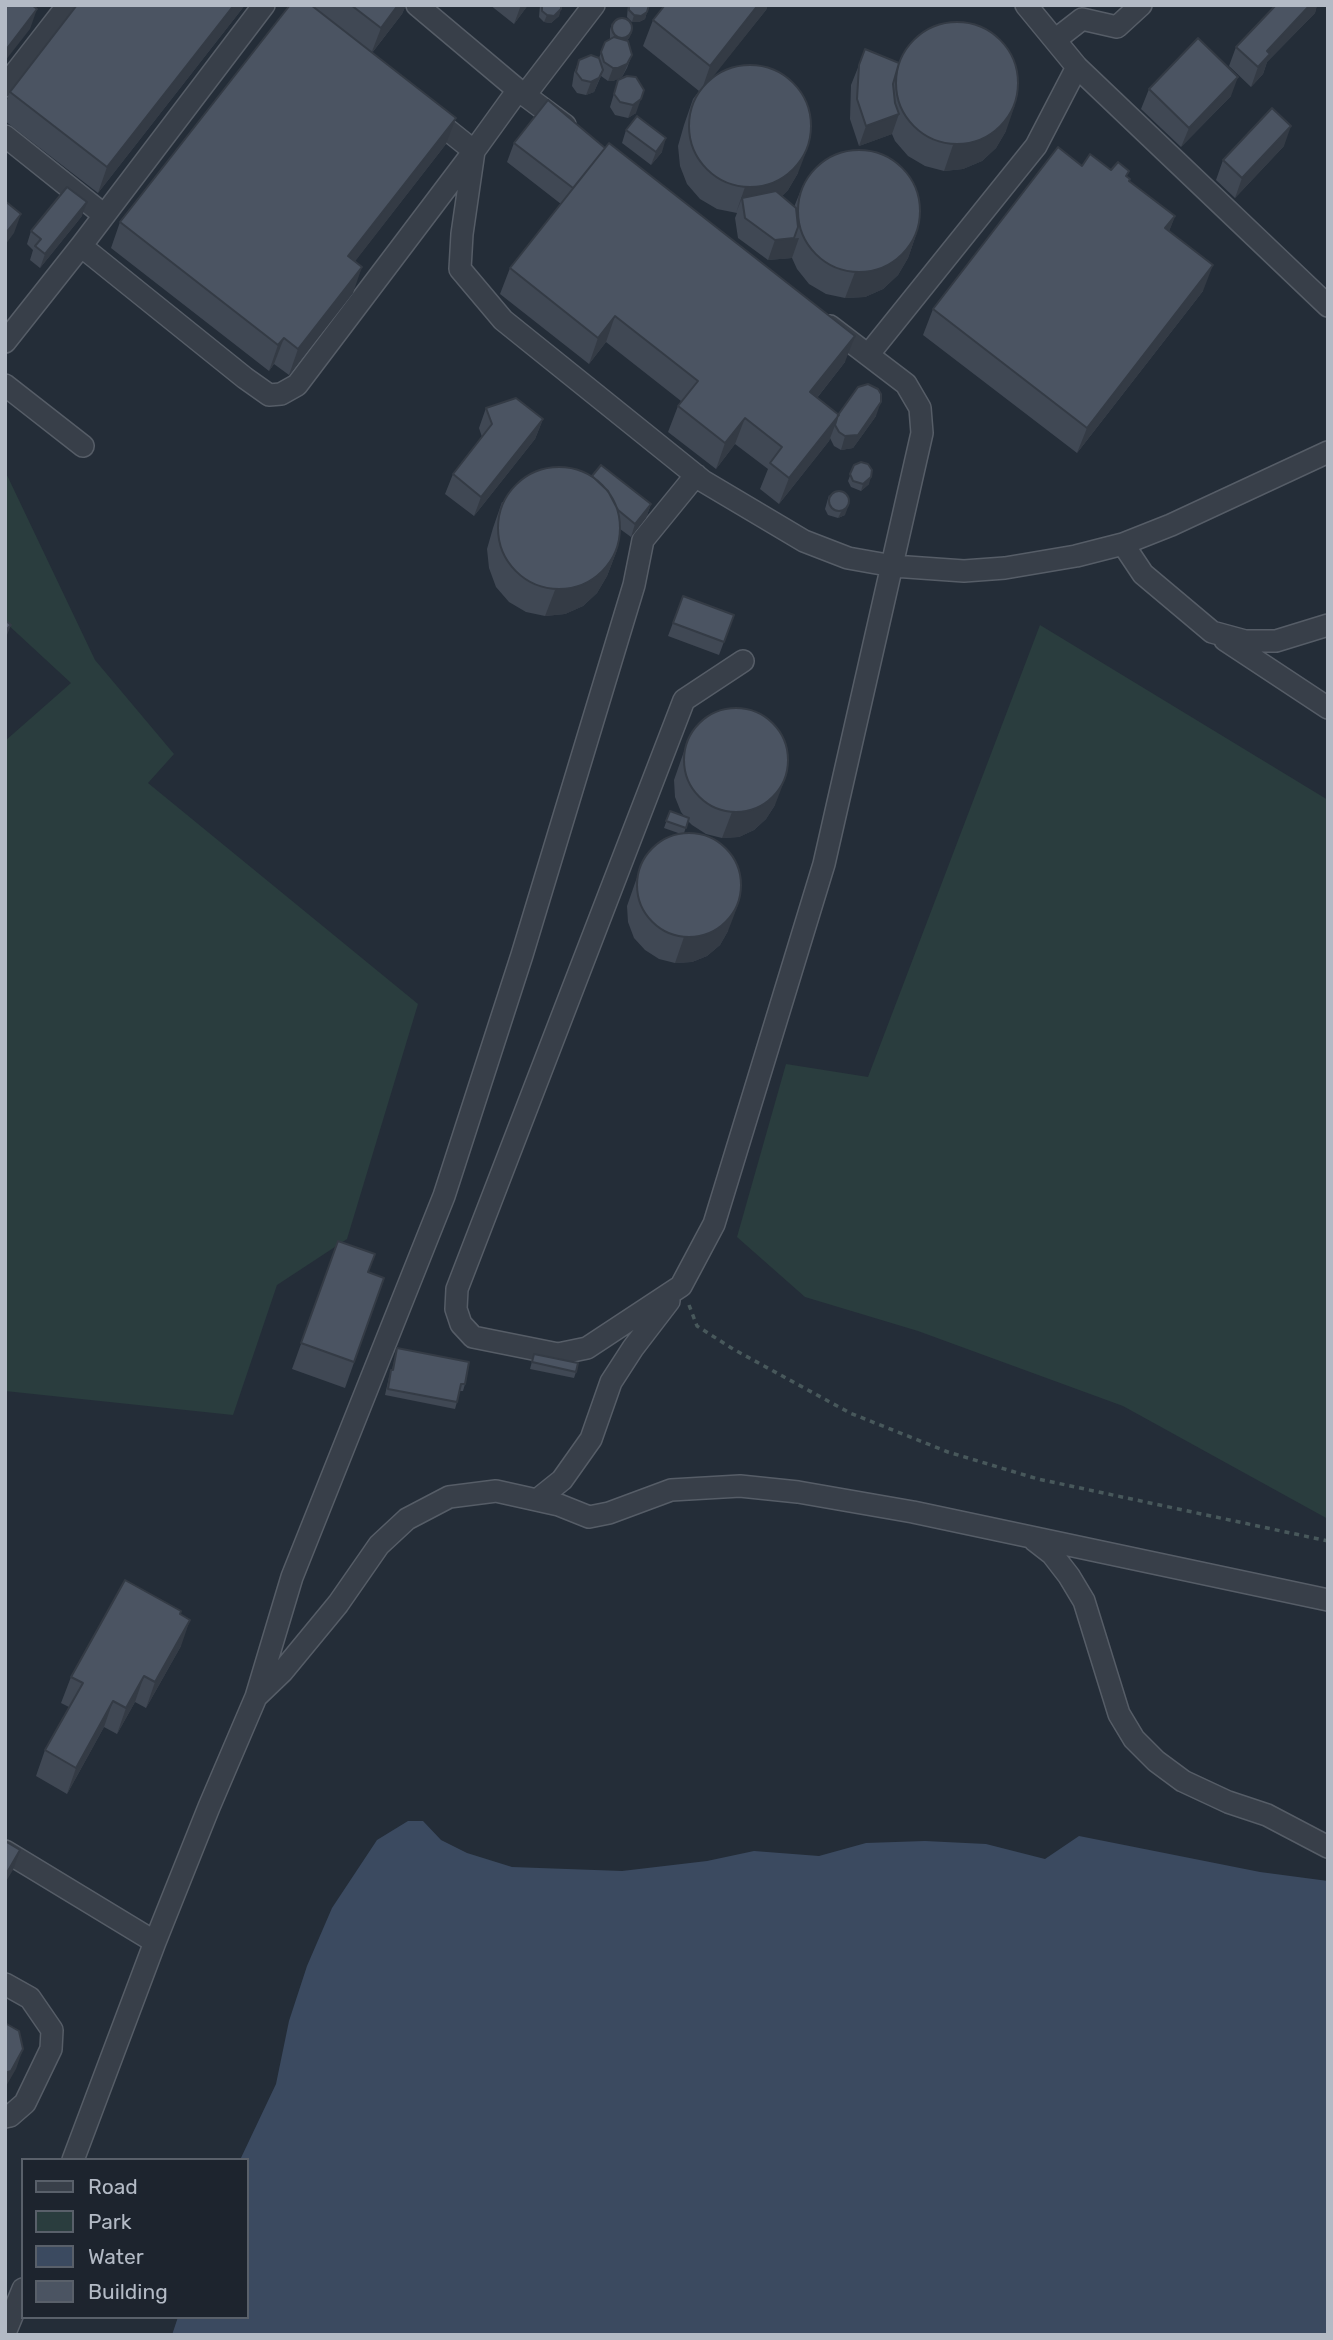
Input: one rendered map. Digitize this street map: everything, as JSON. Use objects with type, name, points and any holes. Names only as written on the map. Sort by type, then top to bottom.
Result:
[{"type":"lane","points":[[5,86],[68,5]]},
{"type":"lane","points":[[5,342],[264,5]]},
{"type":"lane","points":[[81,246],[245,378],[269,395],[281,394],[297,385],[474,151],[594,5]]},
{"type":"lane","points":[[1026,5],[1077,67],[1328,306]]},
{"type":"lane","points":[[1055,40],[1082,19],[1117,27],[1140,5]]},
{"type":"lane","points":[[430,9],[521,93],[580,137]]},
{"type":"lane","points":[[868,355],[1036,146],[1077,67]]},
{"type":"lane","points":[[411,100],[474,151]]},
{"type":"lane","points":[[5,136],[104,215]]},
{"type":"lane","points":[[474,151],[462,234],[460,269],[503,320],[696,475],[804,541],[849,558],[893,566],[964,571],[1005,568],[1076,556],[1123,544],[1171,525],[1328,452]]},
{"type":"lane","points":[[537,1500],[562,1480],[591,1439],[611,1382],[633,1348],[681,1286],[714,1224],[824,864],[922,433],[920,408],[906,384],[813,313]]},
{"type":"lane","points":[[5,385],[83,446]]},
{"type":"lane","points":[[74,2158],[155,1942],[256,1698],[292,1577],[444,1196],[522,955],[634,585],[643,540],[696,475]]},
{"type":"lane","points":[[1123,544],[1143,574],[1212,632],[1328,708]]},
{"type":"lane","points":[[1212,632],[1245,641],[1276,641],[1328,625]]},
{"type":"lane","points":[[681,1286],[587,1348],[558,1354],[472,1336],[461,1324],[456,1309],[457,1289],[684,700],[743,661]]},
{"type":"lane","points":[[256,1698],[338,1604],[379,1545],[407,1519],[449,1497],[496,1491],[559,1505],[589,1517],[609,1513],[671,1490],[740,1486],[798,1492],[913,1512],[1328,1600]]},
{"type":"lane","points":[[1032,1539],[1052,1554],[1084,1601],[1119,1714],[1134,1739],[1156,1761],[1183,1781],[1228,1802],[1267,1815],[1328,1847]]},
{"type":"lane","points":[[5,1852],[155,1942]]},
{"type":"lane","points":[[5,1984],[30,1998],[52,2031],[51,2049],[25,2103],[5,2117]]},
{"type":"lane","points":[[5,2333],[21,2294]]},
{"type":"path","points":[[681,1286],[697,1326],[733,1349],[850,1413],[936,1447],[1038,1479],[1328,1541]]},
{"type":"green space","points":[[5,471],[95,660],[174,754],[148,783],[418,1004],[347,1239],[277,1285],[233,1415],[5,1391],[5,741],[71,683],[5,622]]},
{"type":"green space","points":[[1040,625],[1328,800],[1328,1519],[1123,1406],[918,1331],[805,1297],[737,1237],[786,1064],[868,1077]]},
{"type":"water","points":[[408,1821],[423,1821],[441,1840],[467,1853],[512,1867],[622,1871],[707,1861],[754,1851],[819,1856],[866,1843],[925,1841],[986,1844],[1045,1859],[1079,1836],[1260,1872],[1328,1881],[1328,2335],[172,2335],[177,2319],[248,2319],[248,2158],[241,2158],[276,2084],[289,2021],[307,1966],[332,1908],[377,1840]]},
{"type":"building","points":[[5,5],[32,5],[37,9],[5,51]]},
{"type":"building","points":[[77,5],[234,5],[107,167],[10,92]]},
{"type":"building","points":[[290,5],[311,5],[456,118],[348,256],[362,267],[298,349],[284,338],[278,345],[120,222]]},
{"type":"building","points":[[351,5],[398,5],[381,28]]},
{"type":"building","points":[[542,5],[561,5],[561,9],[554,16],[547,15],[542,11]]},
{"type":"building","points":[[629,5],[649,5],[647,12],[641,16],[634,15],[629,10]]},
{"type":"building","points":[[665,5],[758,5],[710,66],[653,20]]},
{"type":"building","points":[[1276,5],[1310,5],[1267,51],[1270,54],[1258,67],[1236,47]]},
{"type":"building","points":[[622,18],[629,21],[632,28],[629,35],[622,38],[615,35],[612,28],[615,21]]},
{"type":"building","points":[[957,22],[981,26],[1000,40],[1014,59],[1018,83],[1014,107],[1000,126],[981,140],[957,144],[933,140],[914,126],[900,107],[896,83],[900,59],[914,40],[933,26]]},
{"type":"building","points":[[614,37],[628,41],[632,55],[627,64],[618,68],[604,62],[601,52],[605,42]]},
{"type":"building","points":[[1198,38],[1238,77],[1189,128],[1149,89]]},
{"type":"building","points":[[865,49],[899,63],[893,84],[899,114],[866,126],[857,99],[859,65]]},
{"type":"building","points":[[591,55],[599,58],[603,70],[599,78],[591,82],[582,80],[576,72],[579,60]]},
{"type":"building","points":[[750,65],[774,69],[793,83],[807,102],[811,126],[807,150],[793,169],[774,183],[750,187],[726,183],[707,169],[693,150],[689,126],[693,102],[707,83],[726,69]]},
{"type":"building","points":[[627,76],[636,77],[644,90],[641,99],[633,105],[620,102],[614,94],[618,80]]},
{"type":"building","points":[[548,100],[605,148],[573,188],[514,143]]},
{"type":"building","points":[[1272,108],[1291,126],[1242,178],[1223,160]]},
{"type":"building","points":[[637,116],[666,138],[656,152],[626,130]]},
{"type":"building","points":[[609,143],[855,336],[810,392],[839,415],[789,478],[770,463],[782,447],[745,418],[725,443],[678,406],[698,381],[615,316],[598,338],[510,268]]},
{"type":"building","points":[[1058,147],[1082,166],[1090,154],[1111,170],[1118,162],[1129,171],[1126,176],[1129,181],[1175,216],[1165,228],[1213,265],[1087,428],[933,309]]},
{"type":"building","points":[[859,150],[883,154],[902,168],[916,187],[920,211],[916,235],[902,254],[883,268],[859,272],[835,268],[816,254],[802,235],[798,211],[802,187],[816,168],[835,154]]},
{"type":"building","points":[[67,187],[87,202],[45,254],[35,246],[41,239],[31,231]]},
{"type":"building","points":[[776,191],[796,208],[798,227],[794,238],[775,240],[745,218],[742,198]]},
{"type":"building","points":[[5,201],[21,214],[5,234]]},
{"type":"building","points":[[868,384],[878,389],[881,402],[858,435],[845,436],[835,425],[838,415],[858,387]]},
{"type":"building","points":[[516,398],[543,419],[481,497],[453,474],[492,424],[486,408]]},
{"type":"building","points":[[861,462],[868,464],[872,470],[871,477],[863,484],[853,481],[850,474],[854,465]]},
{"type":"building","points":[[601,465],[651,504],[635,524],[618,510],[608,491],[592,476]]},
{"type":"building","points":[[559,467],[583,471],[602,485],[616,504],[620,528],[616,552],[602,571],[583,585],[559,589],[535,585],[516,571],[502,552],[498,528],[502,504],[516,485],[535,471]]},
{"type":"building","points":[[835,491],[843,491],[849,501],[843,511],[835,511],[829,505],[829,497]]},
{"type":"building","points":[[683,596],[734,615],[724,642],[673,623]]},
{"type":"building","points":[[5,620],[11,625],[5,631]]},
{"type":"building","points":[[736,708],[756,712],[773,723],[784,740],[788,760],[784,780],[773,797],[756,808],[736,812],[716,808],[699,797],[688,780],[684,760],[688,740],[699,723],[716,712]]},
{"type":"building","points":[[670,811],[689,818],[686,828],[666,821]]},
{"type":"building","points":[[689,833],[709,837],[726,848],[737,865],[741,885],[737,905],[726,922],[709,933],[689,937],[669,933],[652,922],[641,905],[637,885],[641,865],[652,848],[669,837]]},
{"type":"building","points":[[338,1241],[375,1254],[368,1272],[384,1278],[354,1362],[301,1343]]},
{"type":"building","points":[[397,1348],[469,1362],[465,1384],[461,1384],[457,1402],[388,1389]]},
{"type":"building","points":[[534,1354],[578,1363],[576,1372],[532,1362]]},
{"type":"building","points":[[125,1580],[181,1611],[180,1614],[190,1620],[155,1682],[144,1676],[126,1708],[113,1701],[76,1768],[45,1750],[83,1683],[71,1677]]},
{"type":"building","points":[[5,1841],[20,1850],[5,1876]]},
{"type":"building","points":[[5,2023],[19,2031],[23,2049],[11,2071],[5,2073]]}]
